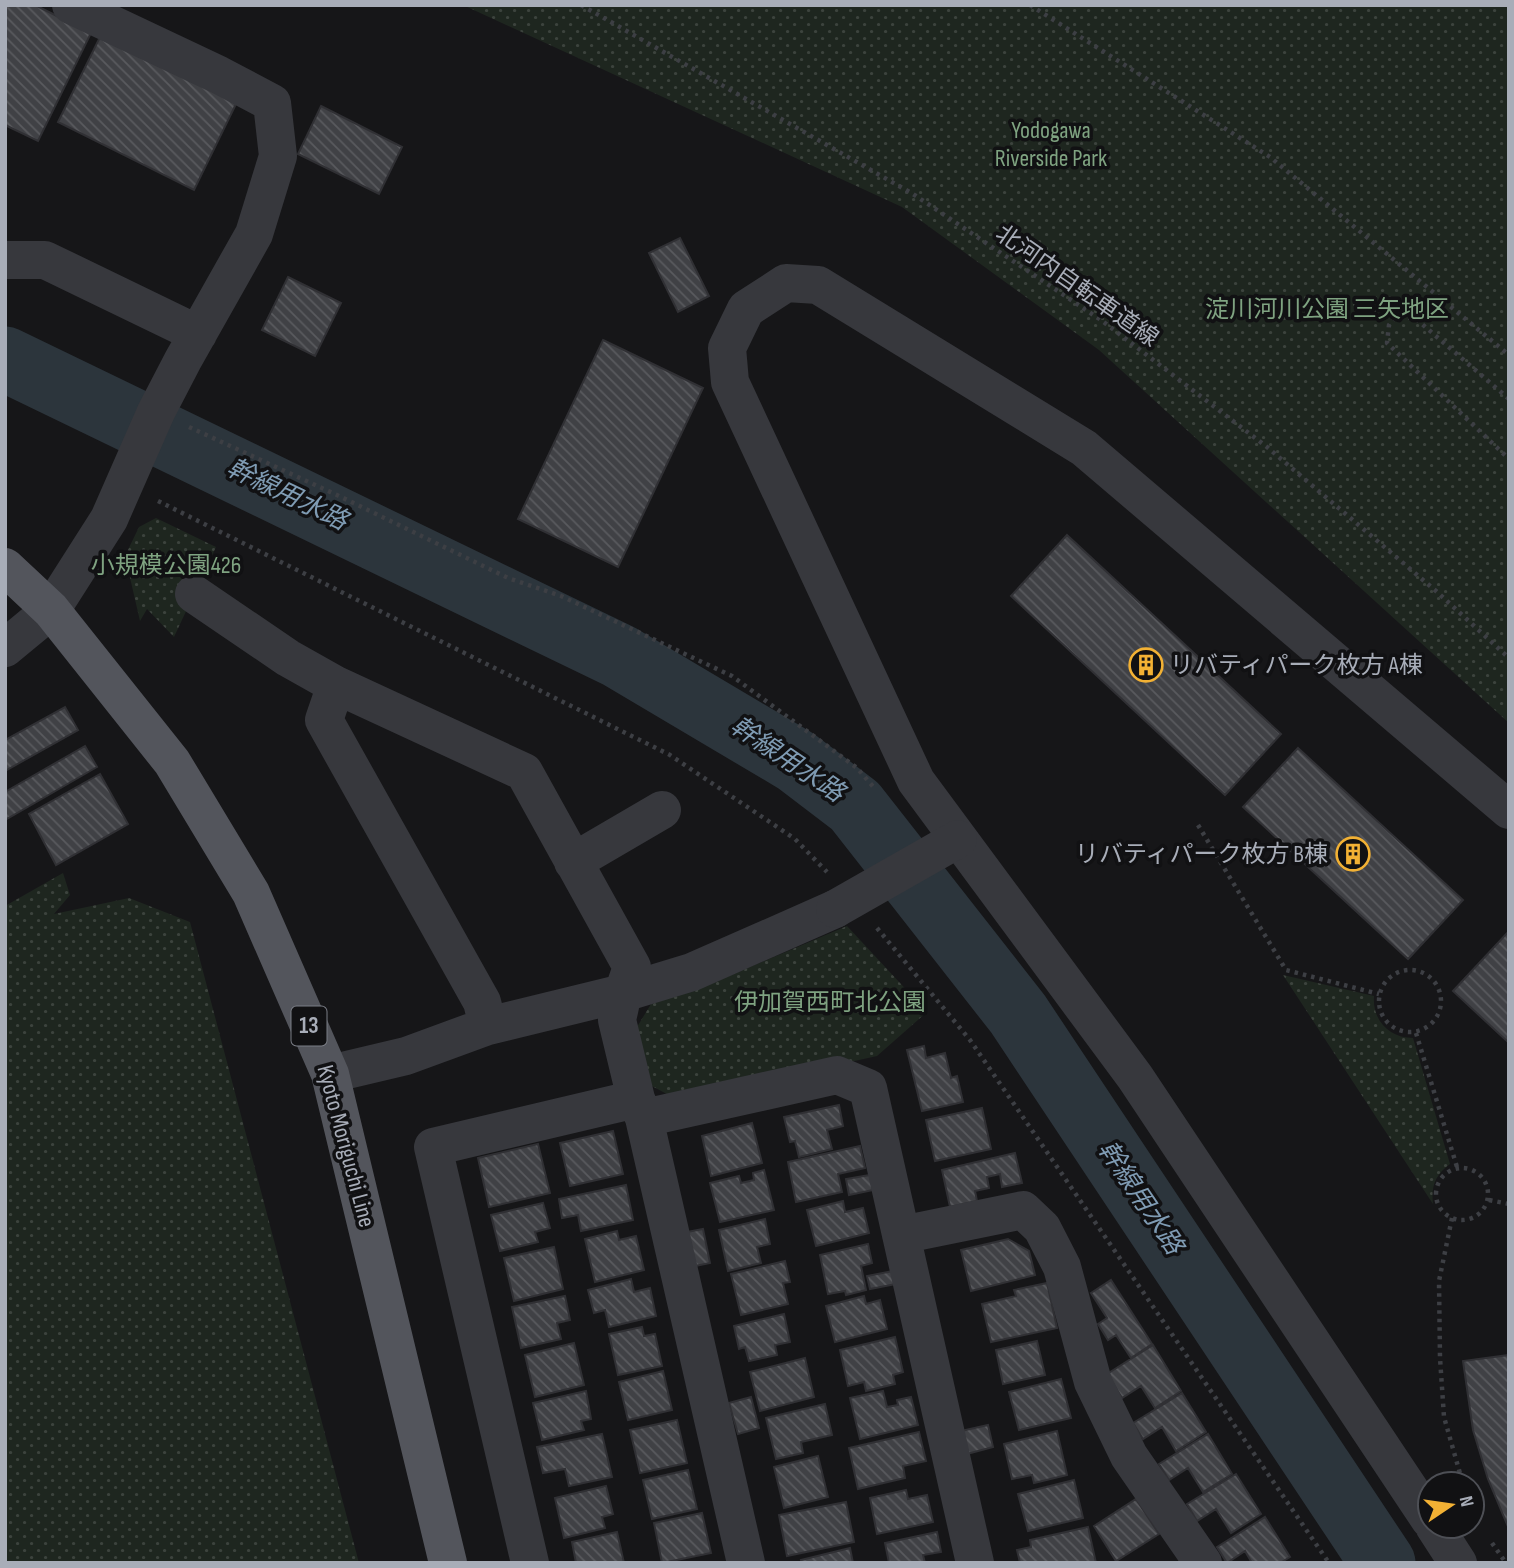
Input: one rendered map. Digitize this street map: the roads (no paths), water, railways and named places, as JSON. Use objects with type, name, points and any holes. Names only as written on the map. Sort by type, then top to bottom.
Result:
[{"type":"main road","name":"Kyoto Moriguchi Line","points":[[5,567],[51,610],[172,762],[251,893],[330,1074],[449,1563]]},
{"type":"street","points":[[5,648],[51,610],[109,519],[156,412],[254,234],[278,156],[272,103],[71,5]]},
{"type":"street","points":[[5,260],[45,260],[190,347]]},
{"type":"street","points":[[1416,1499],[1135,1077],[916,781],[730,382],[727,348],[746,309],[786,284],[818,285],[1084,448],[1509,810]]},
{"type":"street","points":[[194,594],[288,658],[336,685],[524,772],[632,967],[617,1020],[746,1563]]},
{"type":"street","points":[[336,685],[324,720],[482,1003],[488,1026]]},
{"type":"street","points":[[573,862],[662,810]]},
{"type":"street","points":[[330,1074],[406,1056],[488,1026],[623,993],[692,972],[835,909],[958,839]]},
{"type":"street","points":[[530,1563],[433,1147],[837,1075],[868,1088],[975,1563]]},
{"type":"street","points":[[901,1235],[1023,1210],[1042,1228],[1062,1267],[1093,1382],[1129,1456],[1203,1563]]},
{"type":"street","points":[[1443,1540],[1458,1563]]},
{"type":"waterway","name":"幹線用水路","points":[[5,359],[619,656],[796,761],[855,806],[1018,1014],[1383,1563]]},
{"type":"place","name":"リバティパーク枚方 A棟","points":[[1146,665]]},
{"type":"place","name":"リバティパーク枚方 B棟","points":[[1353,854]]},
{"type":"park label","name":"Yodogawa Riverside Park","points":[[1051,144]]},
{"type":"park label","name":"淀川河川公園 三矢地区","points":[[1327,309]]},
{"type":"park label","name":"小規模公園426","points":[[166,565]]},
{"type":"park label","name":"伊加賀西町北公園","points":[[830,1002]]}]
